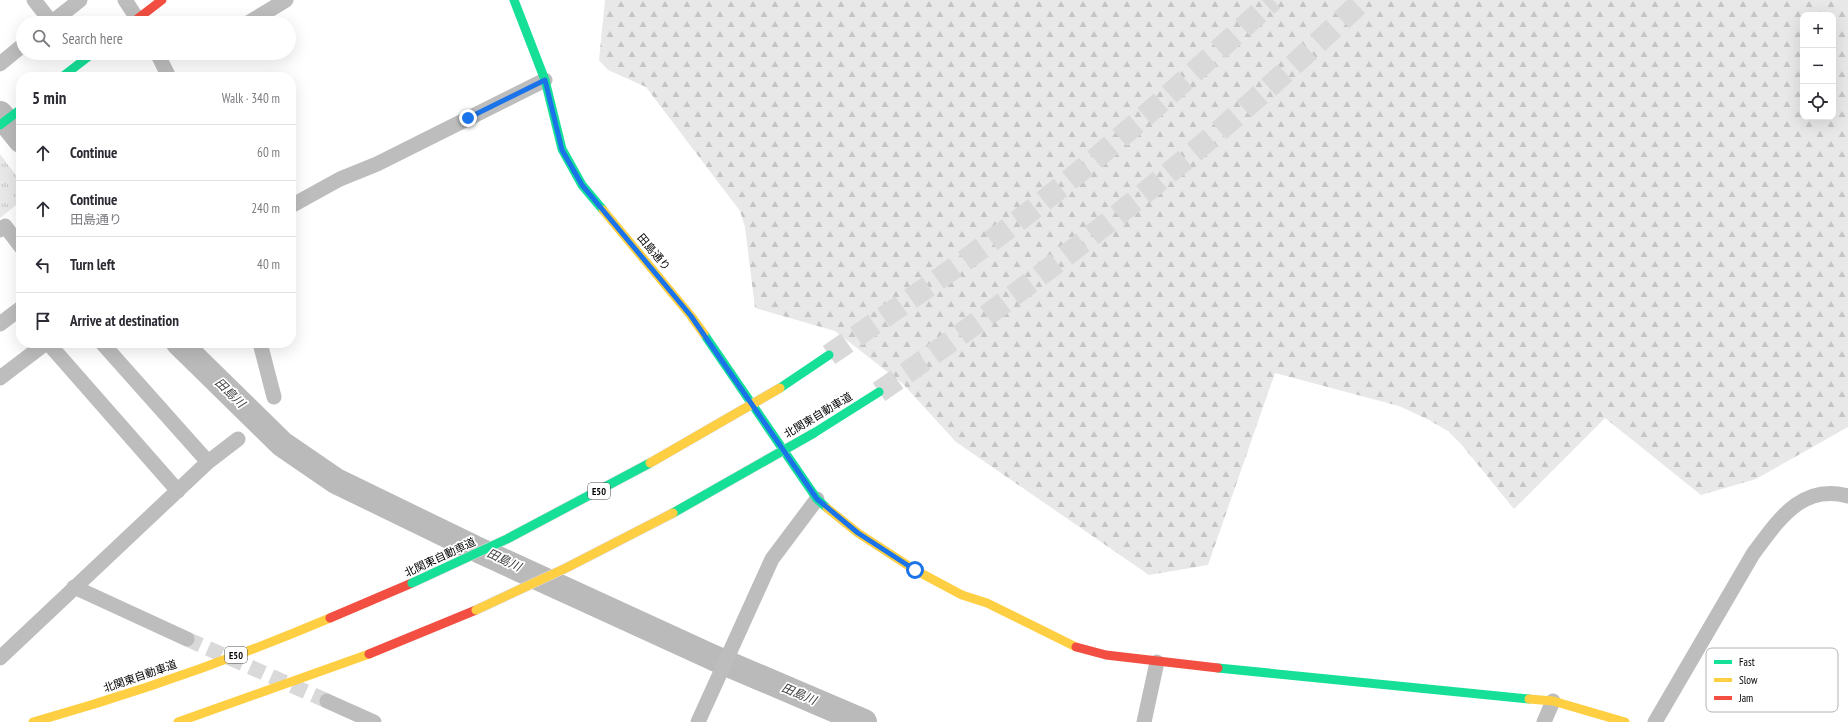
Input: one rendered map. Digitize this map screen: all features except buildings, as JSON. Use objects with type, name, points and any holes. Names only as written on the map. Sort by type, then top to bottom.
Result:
[{"type":"main road","points":[[144,16],[162,0]]},
{"type":"main road","name":"田島通り","points":[[514,0],[545,80],[562,150],[582,185],[691,316],[817,499],[858,533],[915,570],[962,595],[987,603],[1075,647],[1106,655],[1156,662],[1553,701],[1625,722]]},
{"type":"main road","points":[[68,72],[84,60]]},
{"type":"main road","points":[[0,125],[16,113]]},
{"type":"main road","name":"北関東自動車道","points":[[33,722],[134,691],[237,655],[337,616],[454,565],[539,523],[622,479],[780,388],[829,355]]},
{"type":"main road","name":"北関東自動車道","points":[[178,722],[361,657],[476,610],[566,568],[657,522],[814,433],[879,392]]},
{"type":"street","points":[[34,0],[47,16]]},
{"type":"street","points":[[61,16],[80,0]]},
{"type":"street","points":[[125,0],[134,16]]},
{"type":"street","points":[[260,16],[286,0]]},
{"type":"street","points":[[0,64],[16,51]]},
{"type":"street","points":[[160,60],[166,72]]},
{"type":"street","points":[[296,203],[340,180],[377,164],[545,80]]},
{"type":"street","points":[[0,230],[5,226],[16,240]]},
{"type":"street","points":[[0,324],[16,312]]},
{"type":"street","points":[[0,378],[40,348]]},
{"type":"street","points":[[51,348],[178,491]]},
{"type":"street","points":[[106,348],[208,462]]},
{"type":"street","points":[[261,348],[274,397]]},
{"type":"street","points":[[0,658],[208,462],[238,439]]},
{"type":"street","points":[[1655,722],[1753,554],[1771,531],[1796,503],[1815,495],[1836,493],[1848,496]]},
{"type":"street","points":[[698,722],[772,559],[817,499]]},
{"type":"street","points":[[74,587],[187,639]]},
{"type":"street","points":[[1144,722],[1156,662]]},
{"type":"street","points":[[327,701],[374,722]]},
{"type":"street","points":[[1544,722],[1553,701]]},
{"type":"green space","points":[[605,0],[1848,0],[1848,427],[1756,479],[1701,495],[1605,418],[1514,509],[1461,444],[1448,431],[1429,420],[1399,406],[1275,373],[1208,565],[1149,575],[956,442],[903,384],[835,331],[755,308],[745,227],[740,211],[646,87],[608,70],[599,60]]},
{"type":"green space","points":[[0,154],[16,175],[16,205],[0,218]]},
{"type":"waterway","name":"田島川","points":[[0,114],[16,134]]},
{"type":"waterway","name":"田島川","points":[[184,348],[282,444],[336,481],[474,548],[714,658],[864,722]]},
{"type":"tunnel","points":[[829,355],[973,255],[1085,168],[1273,0]]},
{"type":"tunnel","points":[[879,392],[1006,301],[1129,206],[1248,105],[1363,0]]},
{"type":"tunnel","points":[[187,639],[327,701]]},
{"type":"traffic: fast","points":[[514,0],[545,80],[562,149],[582,185],[603,210]]},
{"type":"traffic: fast","points":[[68,72],[84,60]]},
{"type":"traffic: fast","points":[[0,125],[16,113]]},
{"type":"traffic: fast","points":[[704,334],[817,499],[827,508]]},
{"type":"traffic: fast","points":[[780,388],[829,355]]},
{"type":"traffic: fast","points":[[814,433],[879,392]]},
{"type":"traffic: fast","points":[[673,513],[814,433]]},
{"type":"traffic: fast","points":[[412,583],[507,539],[650,463]]},
{"type":"traffic: fast","points":[[1218,668],[1529,699]]},
{"type":"traffic: slow","points":[[603,210],[691,316],[704,334]]},
{"type":"traffic: slow","points":[[650,463],[780,388]]},
{"type":"traffic: slow","points":[[827,508],[858,533],[915,570],[962,595],[987,603],[1076,647]]},
{"type":"traffic: slow","points":[[476,610],[566,568],[673,513]]},
{"type":"traffic: slow","points":[[33,722],[146,688],[257,648],[330,618]]},
{"type":"traffic: slow","points":[[178,722],[369,654]]},
{"type":"traffic: slow","points":[[1529,699],[1553,701],[1625,722]]},
{"type":"traffic: jam","points":[[141,16],[162,0]]},
{"type":"traffic: jam","points":[[330,618],[412,583]]},
{"type":"traffic: jam","points":[[369,654],[476,610]]},
{"type":"traffic: jam","points":[[1076,647],[1106,655],[1218,668]]},
{"type":"route","points":[[468,118],[545,80],[562,150],[582,185],[691,316],[817,499],[825,508],[858,533],[915,570]]}]
